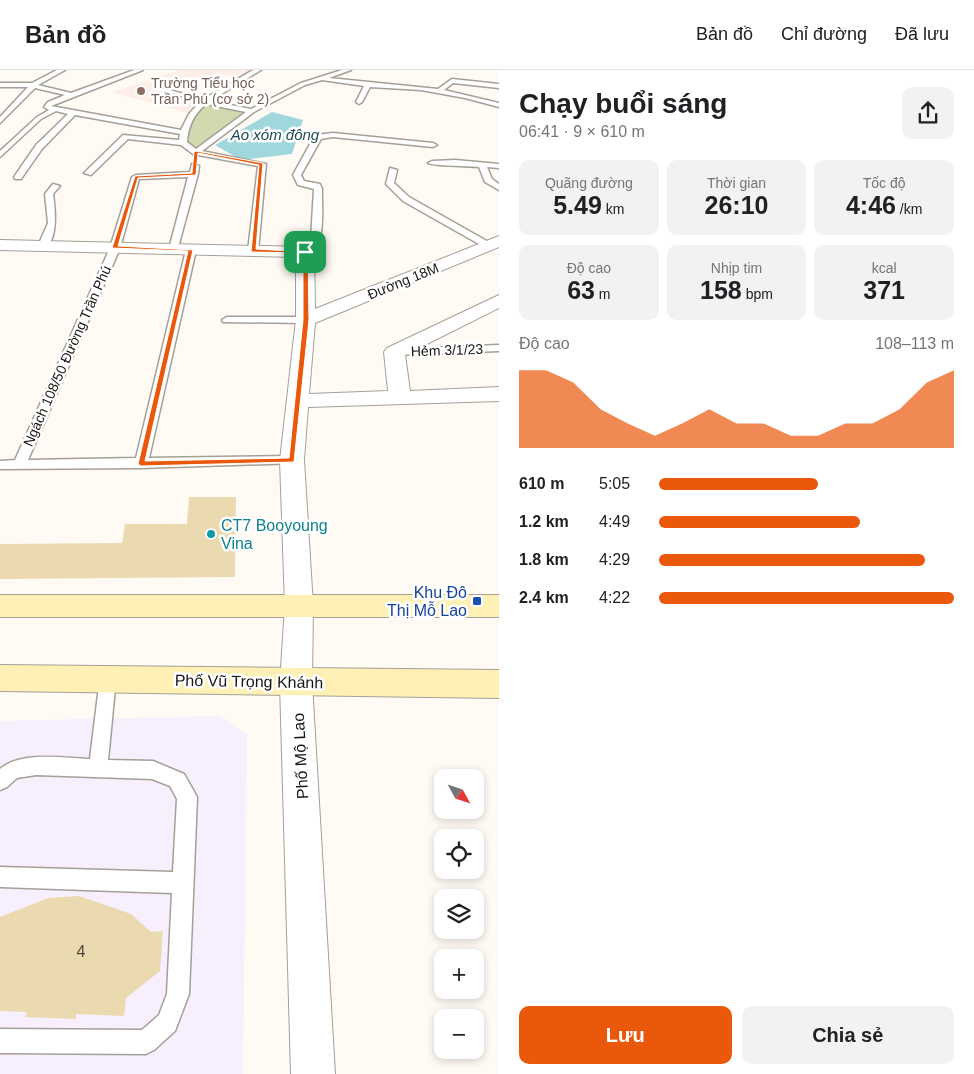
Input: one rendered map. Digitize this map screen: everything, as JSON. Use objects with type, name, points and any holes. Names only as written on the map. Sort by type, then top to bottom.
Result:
[{"type":"main road","points":[[0,606],[499,606]]},
{"type":"main road","name":"Phố Vũ Trọng Khánh","points":[[0,678],[499,684]]},
{"type":"street","name":"Đường 18M","points":[[306,320],[494,244]]},
{"type":"street","points":[[5,250],[43,246],[305,252]]},
{"type":"street","name":"Phố Mộ Lao","points":[[305,252],[306,320],[292,460],[299,606],[296,683],[314,1074]]},
{"type":"street","points":[[400,397],[394,352],[499,301]]},
{"type":"street","points":[[298,401],[499,394]]},
{"type":"lane","points":[[0,121],[16,106],[32,85],[45,76],[62,70]]},
{"type":"lane","points":[[140,70],[50,103],[47,107],[73,114],[183,132]]},
{"type":"lane","points":[[183,143],[183,132],[194,111],[258,70]]},
{"type":"lane","points":[[141,464],[182,250],[196,152],[252,111],[303,84],[348,70]]},
{"type":"lane","points":[[324,79],[439,91],[499,105]]},
{"type":"lane","points":[[439,91],[452,81],[499,86]]},
{"type":"lane","points":[[0,85],[32,85],[73,95]]},
{"type":"lane","points":[[359,102],[368,85]]},
{"type":"lane","points":[[92,88],[105,92]]},
{"type":"lane","points":[[171,91],[207,102],[252,111]]},
{"type":"lane","points":[[1,151],[39,118],[55,109]]},
{"type":"lane","points":[[18,177],[39,147],[73,114]]},
{"type":"lane","points":[[305,252],[316,239],[318,189],[312,184],[301,183],[297,175],[318,137],[334,135],[433,145]]},
{"type":"lane","points":[[88,172],[126,137],[183,143],[196,152],[262,164],[253,251]]},
{"type":"lane","points":[[432,163],[455,162],[499,166]]},
{"type":"lane","points":[[482,164],[488,180],[499,188]]},
{"type":"lane","points":[[393,170],[390,184],[406,199],[494,244]]},
{"type":"lane","name":"Ngách 108/50 Đường Trần Phú","points":[[19,465],[115,248],[136,177],[194,174]]},
{"type":"lane","points":[[43,246],[52,223],[49,194],[56,186]]},
{"type":"lane","points":[[227,320],[306,320]]},
{"type":"lane","name":"Hẻm 3/1/23","points":[[394,352],[499,348]]},
{"type":"lane","points":[[0,466],[292,460]]},
{"type":"lane","points":[[98,768],[108,678]]},
{"type":"lane","points":[[0,781],[12,770],[36,766],[153,770],[177,780],[187,797],[178,994],[168,1023],[146,1042],[0,1042]]},
{"type":"lane","points":[[0,877],[183,883]]},
{"type":"shaded area","name":"Trường Tiểu học Trần Phú (cơ sở 2)","points":[[180,70],[254,70],[241,78],[218,73],[168,90],[204,102],[187,113],[112,92]]},
{"type":"shaded area","points":[[219,716],[247,734],[243,1074],[0,1074],[0,721]]},
{"type":"green space","points":[[207,102],[252,111],[196,152],[183,143],[194,111]]},
{"type":"water","name":"Ao xóm đông","points":[[272,112],[303,120],[292,154],[241,160],[215,145]]},
{"type":"building","name":"CT7 Booyoung Vina","points":[[189,497],[236,497],[235,577],[0,579],[0,544],[122,543],[125,524],[187,524]]},
{"type":"building","points":[[79,896],[131,914],[151,932],[163,931],[160,971],[126,998],[124,1016],[76,1014],[76,1019],[25,1017],[27,1012],[0,1011],[0,917],[48,898]]},
{"type":"place","name":"Trường Tiểu học Trần Phú (cơ sở 2)","points":[[141,91]]},
{"type":"place","name":"CT7 Booyoung Vina","points":[[211,534]]},
{"type":"place","name":"Khu Đô Thị Mỗ Lao","points":[[477,601]]},
{"type":"route","points":[[196,152],[262,164],[253,251],[305,252],[306,320],[292,460],[141,464],[191,250],[115,248],[136,177],[194,174],[196,152]]}]
